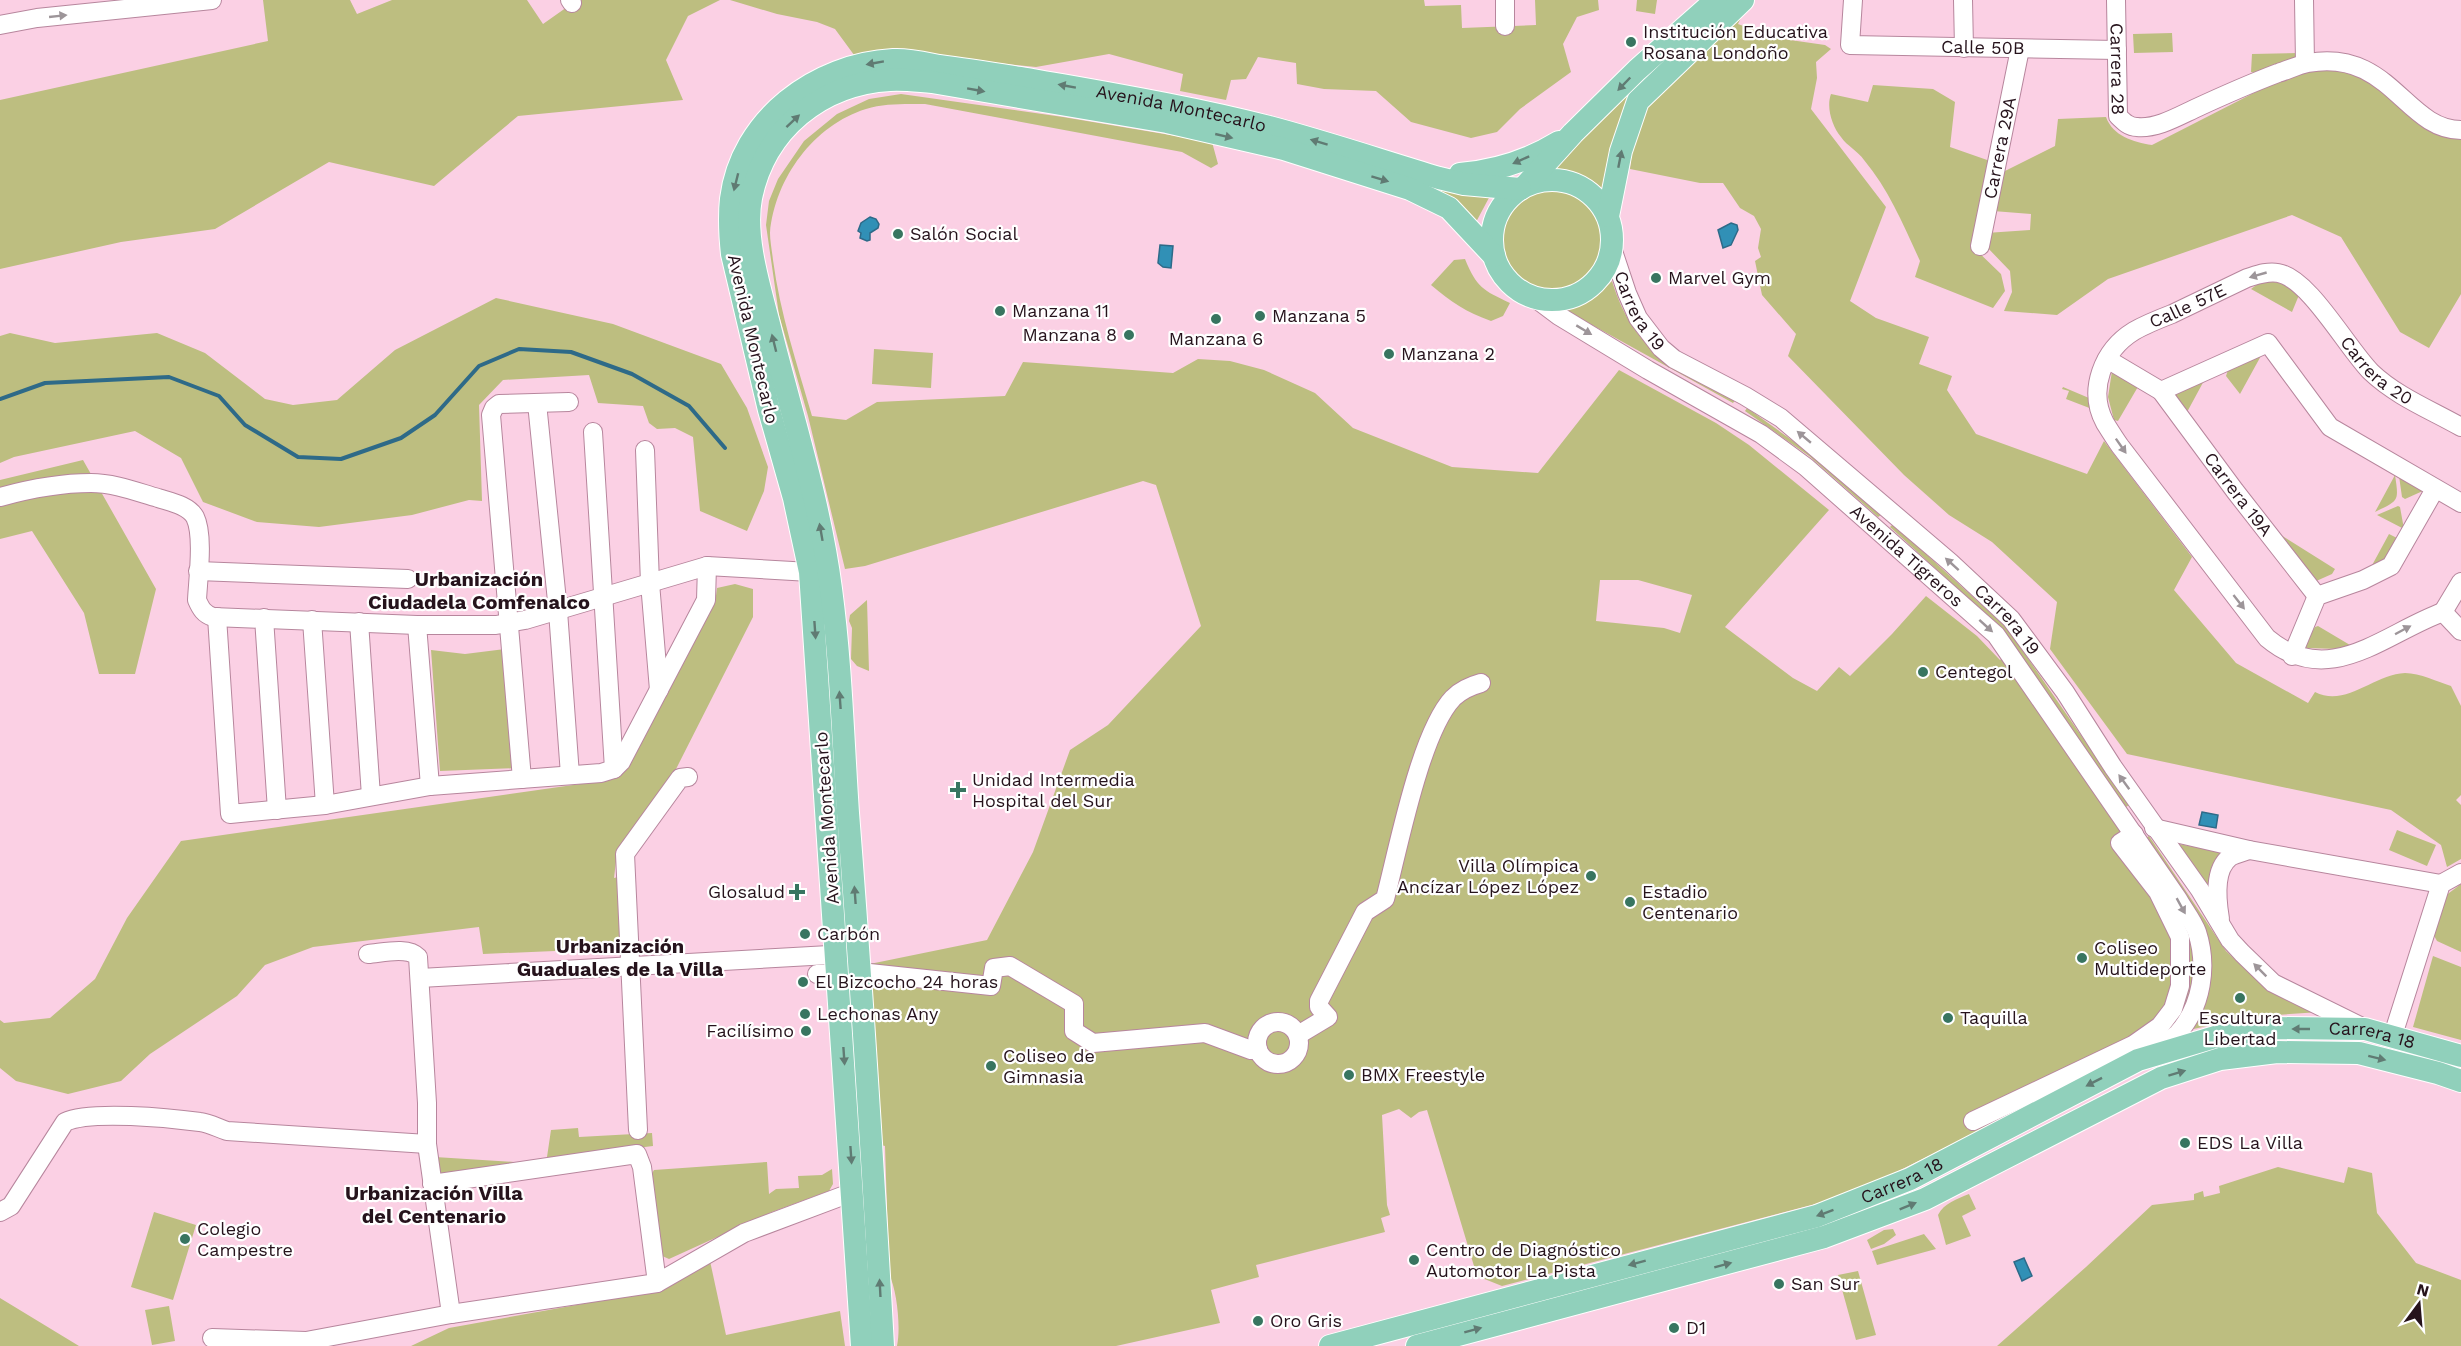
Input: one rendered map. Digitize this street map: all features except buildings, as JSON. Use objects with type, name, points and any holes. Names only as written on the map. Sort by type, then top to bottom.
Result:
[{"type":"main road","points":[[1523,187],[1548,180],[1570,182],[1599,201],[1608,216],[1613,233],[1612,248],[1605,270],[1589,288],[1568,298],[1556,300],[1535,298],[1509,282],[1494,255],[1493,228],[1497,215],[1504,203],[1523,187],[1573,133],[1637,70],[1716,0]]},
{"type":"main road","points":[[1608,216],[1621,151],[1638,101],[1743,0]]},
{"type":"main road","name":"Avenida Montecarlo","points":[[862,1346],[854,1192],[830,967],[810,572],[794,498],[769,410],[732,254],[730,230],[732,198],[739,167],[769,118],[785,100],[815,81],[839,71],[894,60],[995,74],[1168,103],[1270,127],[1464,184],[1523,187]]},
{"type":"main road","name":"Avenida Montecarlo","points":[[883,1346],[860,963],[831,589],[820,523],[760,286],[748,225],[751,198],[759,172],[781,132],[800,114],[835,90],[892,79],[932,82],[1167,122],[1284,149],[1410,189],[1449,208],[1494,255]]},
{"type":"main road","points":[[1375,159],[1422,170],[1458,174],[1487,171],[1553,146],[1573,133]]},
{"type":"main road","name":"Carrera 18","points":[[1330,1346],[1817,1216],[1910,1179],[2138,1060],[2215,1038],[2276,1028],[2365,1029],[2393,1035],[2461,1056]]},
{"type":"main road","name":"Carrera 18","points":[[1417,1346],[1824,1238],[1925,1199],[2161,1077],[2220,1059],[2277,1052],[2359,1053],[2461,1081]]},
{"type":"street","points":[[0,25],[37,18],[212,0]]},
{"type":"street","points":[[1505,0],[1505,26]]},
{"type":"street","name":"Calle 50B","points":[[1853,0],[1850,45],[2117,50]]},
{"type":"street","points":[[1962,0],[1964,48]]},
{"type":"street","name":"Carrera 28","points":[[2116,0],[2118,116],[2136,128],[2164,122],[2246,85],[2305,63]]},
{"type":"street","points":[[2304,0],[2305,63],[2349,62],[2387,83],[2425,116],[2442,127],[2461,130]]},
{"type":"street","name":"Carrera 29A","points":[[1980,246],[2020,49]]},
{"type":"street","name":"Carrera 19","points":[[1612,248],[1638,318],[1661,348],[1674,359],[1745,396],[1780,418],[1950,561],[2011,619],[2065,692],[2221,923],[2230,940],[2273,983],[2365,1029]]},
{"type":"street","name":"Calle 57E","points":[[2292,656],[2267,638],[2120,446],[2104,422],[2098,394],[2100,372],[2107,359],[2124,338],[2135,331],[2247,278],[2265,273],[2287,275],[2309,293]]},
{"type":"street","name":"Carrera 20","points":[[2309,293],[2372,372],[2388,385],[2461,427]]},
{"type":"street","name":"Avenida Tigreros","points":[[1535,298],[1559,316],[1648,370],[1761,434],[1806,467],[1996,635],[2196,929],[2201,950],[2202,974],[2200,990],[2193,1009],[2177,1034],[2138,1060]]},
{"type":"street","points":[[2107,359],[2161,391],[2268,343],[2330,427],[2461,503]]},
{"type":"street","name":"Carrera 19A","points":[[2161,391],[2317,596]]},
{"type":"street","points":[[522,779],[491,415],[494,408],[499,405],[569,402]]},
{"type":"street","points":[[537,403],[558,610],[570,775]]},
{"type":"street","points":[[593,432],[614,769]]},
{"type":"street","points":[[645,450],[650,583],[659,690]]},
{"type":"street","points":[[0,497],[32,488],[92,483],[124,488],[176,504],[189,511],[197,525],[197,600],[206,615],[217,617],[417,625],[496,625],[558,610],[707,566],[810,572]]},
{"type":"street","points":[[2435,489],[2391,566],[2363,580],[2317,596],[2292,656],[2312,660],[2344,658],[2359,653],[2425,618],[2443,612],[2461,582]]},
{"type":"street","points":[[217,617],[230,814],[277,810],[325,805],[430,786],[601,773],[614,769],[621,762],[706,600],[707,566]]},
{"type":"street","points":[[198,571],[408,579]]},
{"type":"street","points":[[2443,612],[2461,631]]},
{"type":"street","points":[[264,618],[277,810]]},
{"type":"street","points":[[312,620],[325,805]]},
{"type":"street","points":[[359,622],[371,796]]},
{"type":"street","points":[[417,625],[430,786]]},
{"type":"street","points":[[1298,1035],[1328,1017],[1320,1007],[1319,1001],[1365,912],[1385,899],[1422,762],[1437,721],[1453,699],[1467,688],[1481,683]]},
{"type":"street","points":[[638,1130],[625,854],[680,778],[688,777]]},
{"type":"street","points":[[1973,1121],[2133,1045],[2160,1026],[2173,1009],[2180,986],[2180,938],[2158,892],[2120,843],[2129,828],[2158,829],[2249,850],[2441,884],[2461,873]]},
{"type":"street","points":[[2221,923],[2217,897],[2222,869],[2230,857],[2249,850]]},
{"type":"street","points":[[2393,1035],[2441,884]]},
{"type":"street","points":[[368,954],[404,951],[415,953],[418,957],[427,1103],[426,1144],[451,1314]]},
{"type":"street","points":[[420,978],[629,967],[830,967],[860,963],[991,986],[994,968],[1010,966],[1074,1004],[1074,1031],[1094,1042],[1205,1033],[1251,1050],[1258,1049]]},
{"type":"street","points":[[1284,1022],[1292,1026],[1298,1035],[1296,1054],[1285,1063],[1278,1064],[1266,1060],[1258,1049],[1257,1037],[1268,1024],[1284,1022]]},
{"type":"street","points":[[0,1212],[11,1206],[66,1122],[80,1116],[107,1115],[191,1121],[202,1122],[227,1131],[426,1144]]},
{"type":"street","points":[[432,1184],[637,1154],[642,1167],[657,1282]]},
{"type":"street","points":[[212,1338],[306,1341],[451,1314],[657,1282],[744,1233],[854,1192]]},
{"type":"green space","points":[[263,0],[350,0],[357,14],[392,0],[527,0],[543,24],[577,0],[720,0],[688,16],[666,60],[683,100],[518,116],[434,186],[329,162],[215,229],[121,242],[0,269],[0,100],[268,41]]},
{"type":"green space","points":[[730,0],[1424,0],[1425,6],[1461,5],[1462,28],[1536,25],[1535,0],[1598,0],[1599,10],[1577,17],[1563,44],[1571,72],[1520,109],[1497,132],[1471,138],[1411,122],[1376,91],[1324,89],[1297,84],[1296,63],[1258,57],[1246,79],[1231,80],[1226,100],[1180,91],[1183,74],[1109,54],[1036,67],[900,53],[857,59],[835,29],[817,22],[777,14]]},
{"type":"green space","points":[[1637,0],[1657,0],[1655,14],[1636,11]]},
{"type":"green space","points":[[1746,7],[1738,24],[1776,38],[1825,45],[1831,49],[1816,62],[1817,78],[1811,109],[1886,207],[1850,301],[1876,318],[1929,337],[1919,364],[1952,376],[1947,390],[1976,434],[2087,474],[2104,441],[2192,557],[2174,590],[2236,663],[2308,703],[2315,692],[2326,696],[2338,696],[2405,673],[2423,676],[2451,686],[2461,706],[2461,795],[2456,800],[2461,805],[2461,859],[2447,867],[2441,845],[2391,810],[2127,754],[2050,649],[2057,602],[1992,542],[1949,515],[1904,475],[1788,356],[1796,334],[1762,295],[1755,261],[1761,257],[1758,248],[1761,229],[1754,216],[1740,208],[1723,183],[1700,183],[1630,169],[1634,132],[1644,110]]},
{"type":"green space","points":[[2172,33],[2173,52],[2134,53],[2133,34]]},
{"type":"green space","points":[[2299,53],[2299,57],[2255,73],[2251,72],[2252,54]]},
{"type":"green space","points":[[2320,68],[2351,71],[2461,136],[2461,294],[2429,348],[2400,332],[2341,237],[2292,215],[2108,279],[2057,315],[2004,311],[2012,292],[2010,271],[1985,245],[1986,233],[2030,230],[2031,214],[1993,211],[2001,173],[2055,146],[2058,119],[2106,117],[2113,129],[2124,137],[2152,145],[2291,74]]},
{"type":"green space","points":[[1643,79],[1617,130],[1606,187],[1602,188],[1578,174],[1552,168]]},
{"type":"green space","points":[[1873,85],[1933,89],[1955,102],[1950,147],[1990,161],[1972,246],[2001,274],[2005,291],[1993,308],[1915,277],[1920,261],[1895,209],[1862,157],[1838,133],[1831,116],[1829,105],[1831,94],[1868,102]]},
{"type":"green space","name":"Villa Olímpica Ancízar López López","points":[[901,94],[1063,117],[1212,142],[1218,164],[1211,168],[1182,152],[925,104],[873,107],[847,117],[830,127],[800,156],[789,174],[773,213],[770,233],[780,299],[812,416],[846,420],[877,402],[1005,396],[1023,362],[1173,373],[1198,359],[1230,361],[1264,370],[1315,393],[1353,428],[1452,467],[1538,473],[1619,370],[1716,423],[1749,445],[1829,510],[1725,627],[1793,678],[1817,691],[1839,667],[1850,676],[1926,596],[1977,636],[2000,660],[2008,653],[2178,899],[2202,973],[2177,1034],[1870,1185],[1819,1203],[1502,1286],[1477,1276],[1427,1110],[1411,1118],[1399,1109],[1382,1115],[1387,1205],[1390,1215],[1381,1218],[1385,1232],[1256,1265],[1259,1277],[1211,1290],[1220,1323],[1116,1346],[897,1346],[898,1309],[889,1274],[885,1146],[872,1143],[860,966],[987,940],[1033,852],[1070,750],[1108,725],[1201,626],[1156,485],[1143,481],[865,566],[845,569],[808,416],[779,315],[766,225],[769,201],[778,179],[804,141],[837,114],[869,99]],"holes":[[[1600,580],[1638,580],[1692,595],[1680,633],[1664,628],[1596,621]]]},
{"type":"green space","points":[[1405,179],[1491,194],[1475,224]]},
{"type":"green space","points":[[1552,188],[1572,192],[1581,197],[1595,211],[1600,220],[1604,240],[1600,260],[1595,269],[1581,283],[1572,288],[1552,292],[1532,288],[1523,283],[1509,269],[1504,260],[1500,240],[1504,220],[1509,211],[1523,197],[1532,192]]},
{"type":"green space","points":[[1465,259],[1473,276],[1482,287],[1510,303],[1503,316],[1491,321],[1482,318],[1445,297],[1431,285],[1454,260]]},
{"type":"green space","points":[[1612,281],[1621,306],[1632,326],[1645,342],[1676,366],[1736,399],[1733,403],[1565,310],[1589,301]]},
{"type":"green space","points":[[2270,281],[2283,284],[2299,295],[2292,312],[2251,289],[2259,283]]},
{"type":"green space","points":[[496,298],[613,324],[721,364],[747,408],[768,467],[764,491],[747,531],[700,511],[693,437],[675,428],[657,429],[649,423],[643,406],[598,403],[589,375],[503,380],[479,405],[482,501],[469,500],[412,515],[319,527],[257,522],[203,502],[181,458],[135,431],[14,457],[0,463],[0,336],[10,333],[55,343],[157,333],[205,353],[265,399],[293,405],[337,400],[395,350]]},
{"type":"green space","points":[[874,349],[933,353],[931,388],[872,384]]},
{"type":"green space","points":[[2262,354],[2240,394],[2226,376],[2228,370]]},
{"type":"green space","points":[[2112,371],[2139,385],[2118,421],[2114,420],[2108,397]]},
{"type":"green space","points":[[2206,377],[2186,414],[2171,392]]},
{"type":"green space","points":[[2063,387],[2089,398],[2092,409],[2066,399],[2069,391],[2062,389]]},
{"type":"green space","points":[[1747,408],[1817,458],[1881,515],[1878,517],[1809,456],[1745,411]]},
{"type":"green space","points":[[83,460],[156,589],[135,674],[99,674],[84,613],[32,531],[0,539],[0,480]]},
{"type":"green space","points":[[2395,475],[2396,499],[2375,512]]},
{"type":"green space","points":[[2399,476],[2425,490],[2405,499],[2402,497]]},
{"type":"green space","points":[[2400,507],[2404,529],[2377,515]]},
{"type":"green space","points":[[1893,524],[2007,628],[2129,805],[2126,807],[2002,629],[1890,527]]},
{"type":"green space","points":[[2273,530],[2335,569],[2332,574],[2314,582]]},
{"type":"green space","points":[[2389,534],[2397,538],[2389,561],[2370,569]]},
{"type":"green space","points":[[735,584],[753,589],[753,617],[674,773],[617,853],[614,878],[622,876],[625,948],[483,954],[479,927],[313,947],[265,965],[237,996],[150,1054],[121,1081],[68,1094],[16,1081],[0,1068],[0,1020],[4,1023],[50,1018],[95,979],[127,918],[181,841],[587,783],[627,766],[715,603],[717,588]]},
{"type":"green space","points":[[867,600],[869,671],[857,666],[851,659],[852,628],[849,621],[850,615]]},
{"type":"green space","points":[[2318,626],[2350,645],[2339,649],[2306,648],[2304,646],[2315,627]]},
{"type":"green space","points":[[505,649],[518,768],[440,771],[431,650],[465,654]]},
{"type":"green space","points":[[2397,830],[2436,845],[2427,866],[2389,850]]},
{"type":"green space","points":[[2149,836],[2226,951],[2256,979],[2320,1012],[2248,1017],[2189,1030],[2211,976],[2208,938],[2144,839]]},
{"type":"green space","points":[[2179,844],[2224,853],[2211,890],[2179,846]]},
{"type":"green space","points":[[2461,884],[2461,952],[2437,941],[2432,932],[2445,896]]},
{"type":"green space","points":[[2433,956],[2461,967],[2461,1040],[2413,1027]]},
{"type":"green space","points":[[578,1128],[579,1137],[652,1133],[653,1146],[547,1157],[551,1130]]},
{"type":"green space","points":[[435,1157],[514,1162],[514,1165],[437,1176]]},
{"type":"green space","points":[[767,1162],[769,1194],[776,1189],[799,1188],[798,1176],[822,1175],[832,1169],[833,1184],[829,1191],[772,1212],[669,1259],[660,1255],[650,1177],[654,1170]]},
{"type":"green space","points":[[2278,1167],[2344,1183],[2348,1167],[2372,1173],[2377,1213],[2416,1263],[2461,1280],[2461,1346],[1997,1346],[2152,1205],[2194,1200],[2194,1194],[2203,1191],[2204,1197],[2220,1193],[2219,1186]]},
{"type":"green space","points":[[1969,1194],[1976,1209],[1962,1216],[1971,1236],[1946,1245],[1938,1215],[1947,1204]]},
{"type":"green space","points":[[154,1212],[196,1225],[173,1300],[131,1287]]},
{"type":"green space","points":[[1893,1229],[1896,1235],[1884,1244],[1871,1249],[1867,1240],[1884,1230]]},
{"type":"green space","points":[[1924,1234],[1936,1249],[1877,1265],[1872,1251]]},
{"type":"green space","points":[[710,1261],[726,1335],[840,1311],[845,1346],[411,1346],[449,1328],[660,1290]]},
{"type":"green space","points":[[1858,1271],[1876,1335],[1856,1340],[1838,1275]]},
{"type":"green space","points":[[0,1298],[79,1346],[0,1346]]},
{"type":"green space","points":[[169,1306],[175,1341],[152,1345],[145,1310]]},
{"type":"water","points":[[870,217],[876,219],[879,224],[878,228],[870,233],[870,240],[867,241],[860,238],[861,233],[858,231],[861,223]]},
{"type":"water","points":[[1731,223],[1737,225],[1738,230],[1731,245],[1723,248],[1718,230]]},
{"type":"water","points":[[1160,245],[1173,246],[1171,268],[1163,267],[1158,263]]},
{"type":"water","points":[[2202,812],[2218,815],[2216,828],[2199,825]]},
{"type":"water","points":[[2024,1258],[2032,1276],[2022,1281],[2014,1262]]},
{"type":"waterway","points":[[0,399],[45,383],[169,377],[219,396],[245,425],[298,457],[341,459],[401,438],[435,415],[479,366],[519,349],[571,352],[632,374],[689,406],[725,448]]},
{"type":"place","name":"Institución Educativa Rosana Londoño","points":[[1631,42]]},
{"type":"place","name":"Salón Social","points":[[898,234]]},
{"type":"place","name":"Marvel Gym","points":[[1656,278]]},
{"type":"place","name":"Manzana 11","points":[[1000,311]]},
{"type":"place","name":"Manzana 5","points":[[1260,316]]},
{"type":"place","name":"Manzana 6","points":[[1216,319]]},
{"type":"place","name":"Manzana 8","points":[[1129,335]]},
{"type":"place","name":"Manzana 2","points":[[1389,354]]},
{"type":"place","name":"Centegol","points":[[1923,672]]},
{"type":"place","name":"Unidad Intermedia Hospital del Sur","points":[[958,790]]},
{"type":"place","name":"Villa Olímpica Ancízar López López","points":[[1591,876]]},
{"type":"place","name":"Glosalud","points":[[797,892]]},
{"type":"place","name":"Estadio Centenario","points":[[1630,902]]},
{"type":"place","name":"Carbón","points":[[805,934]]},
{"type":"place","name":"Coliseo Multideporte","points":[[2082,958]]},
{"type":"place","name":"El Bizcocho 24 horas","points":[[803,982]]},
{"type":"place","name":"Escultura Libertad","points":[[2240,998]]},
{"type":"place","name":"Lechonas Any","points":[[805,1014]]},
{"type":"place","name":"Taquilla","points":[[1948,1018]]},
{"type":"place","name":"Facilísimo","points":[[806,1031]]},
{"type":"place","name":"Coliseo de Gimnasia","points":[[991,1066]]},
{"type":"place","name":"BMX Freestyle","points":[[1349,1075]]},
{"type":"place","name":"EDS La Villa","points":[[2185,1143]]},
{"type":"place","name":"Colegio Campestre","points":[[185,1239]]},
{"type":"place","name":"Centro de Diagnóstico Automotor La Pista","points":[[1414,1260]]},
{"type":"place","name":"San Sur","points":[[1779,1284]]},
{"type":"place","name":"Oro Gris","points":[[1258,1321]]},
{"type":"place","name":"D1","points":[[1674,1328]]},
{"type":"district","name":"Urbanización Ciudadela Comfenalco","points":[[479,590]]},
{"type":"district","name":"Urbanización Guaduales de la Villa","points":[[620,958]]},
{"type":"district","name":"Urbanización Villa del Centenario","points":[[434,1204]]}]
